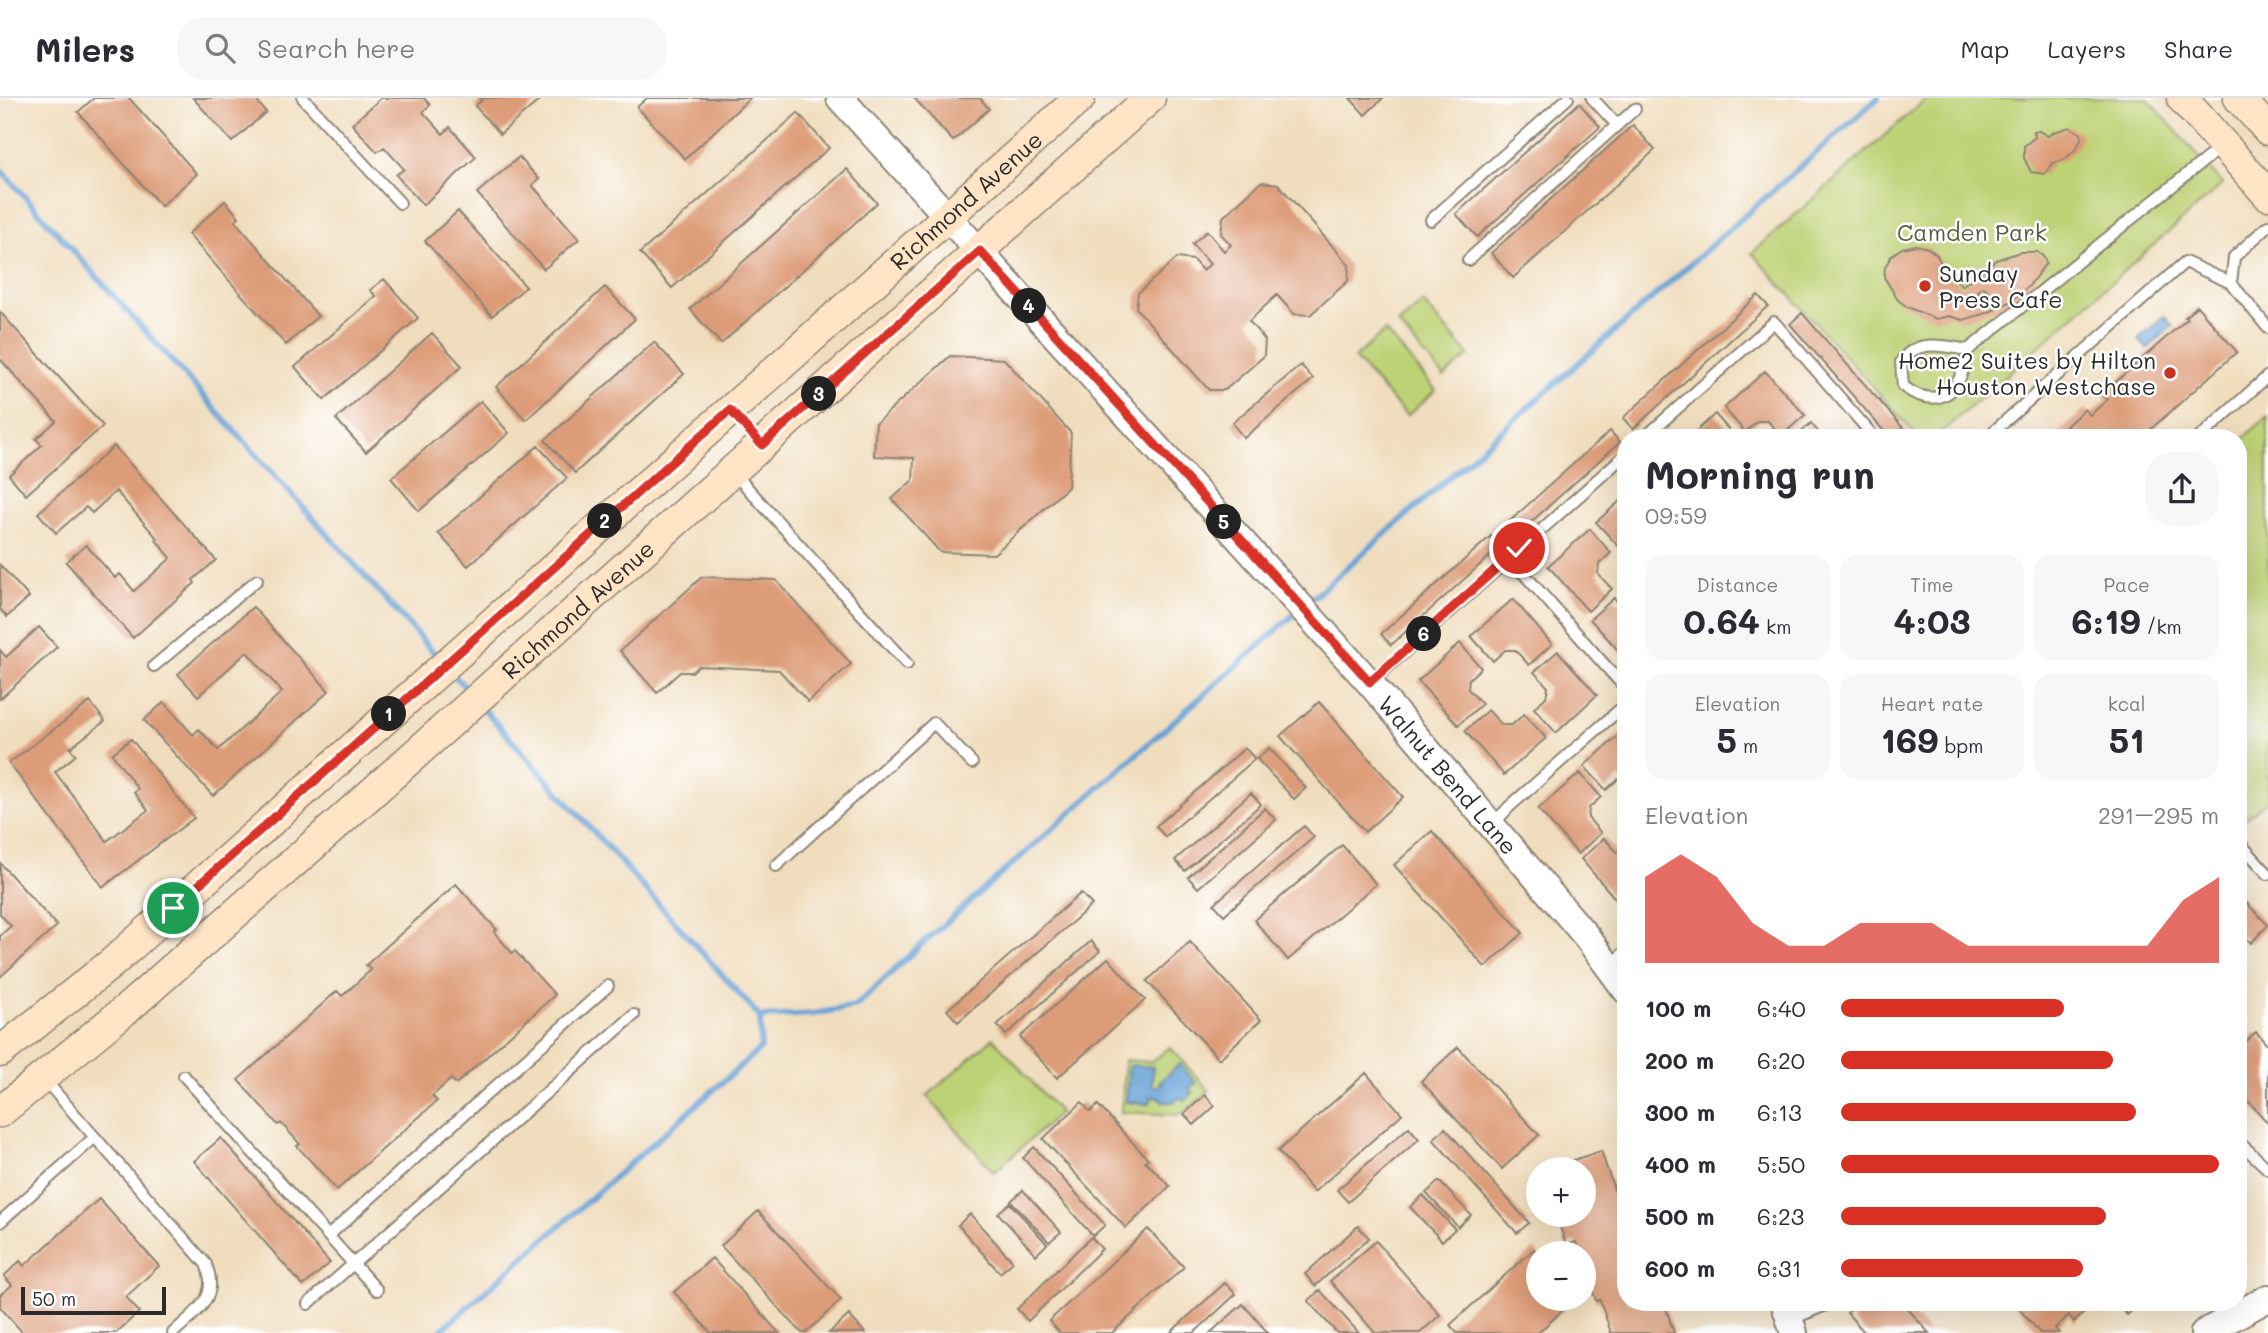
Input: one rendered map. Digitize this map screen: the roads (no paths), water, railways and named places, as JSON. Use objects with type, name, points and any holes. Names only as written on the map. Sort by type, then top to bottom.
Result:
[{"type":"main road","name":"Richmond Avenue","points":[[0,1052],[112,963],[1080,98]]},
{"type":"main road","name":"Richmond Avenue","points":[[0,1112],[129,1007],[327,833],[1150,98]]},
{"type":"main road","points":[[2182,98],[2268,195]]},
{"type":"main road","points":[[2239,98],[2268,130]]},
{"type":"main road","points":[[730,410],[762,445]]},
{"type":"main road","points":[[295,798],[327,833]]},
{"type":"main road","points":[[112,963],[129,1007]]},
{"type":"street","name":"Walnut Bend Lane","points":[[840,98],[1370,682],[1553,896],[1617,958]]},
{"type":"street","points":[[2247,1309],[2268,1298]]},
{"type":"street","points":[[2204,1333],[2244,1311]]},
{"type":"lane","points":[[303,98],[400,203]]},
{"type":"lane","points":[[1432,220],[1567,98]]},
{"type":"lane","points":[[1592,98],[1617,125]]},
{"type":"lane","points":[[1468,260],[1635,109]]},
{"type":"lane","points":[[1968,351],[1924,345],[1913,349],[1900,362],[1903,386],[1922,397],[1936,398],[1948,392],[1957,384],[1968,351],[2223,145]]},
{"type":"lane","points":[[2231,283],[2234,257],[2268,226]]},
{"type":"lane","points":[[1996,429],[2185,262],[2231,283],[2268,328]]},
{"type":"lane","points":[[1654,429],[1774,322],[1867,429]]},
{"type":"lane","points":[[2209,429],[2268,376]]},
{"type":"lane","points":[[1370,682],[1617,462]]},
{"type":"lane","points":[[732,472],[907,664]]},
{"type":"lane","points":[[1509,557],[1617,679]]},
{"type":"lane","points":[[154,666],[257,580]]},
{"type":"lane","points":[[1491,826],[1617,712]]},
{"type":"lane","points":[[776,866],[934,723],[972,763]]},
{"type":"lane","points":[[2247,851],[2268,874]]},
{"type":"lane","points":[[328,1236],[608,986]]},
{"type":"lane","points":[[308,1304],[635,1015]]},
{"type":"lane","points":[[184,1076],[377,1290]]},
{"type":"lane","points":[[43,1078],[195,1250],[210,1275],[211,1291],[202,1306],[173,1333]]},
{"type":"lane","points":[[0,1222],[95,1137]]},
{"type":"lane","points":[[2247,1149],[2268,1169]]},
{"type":"lane","points":[[1789,1318],[1808,1311]]},
{"type":"water","points":[[2164,316],[2173,326],[2147,349],[2138,339]]},
{"type":"water","points":[[1180,1064],[1196,1083],[1189,1088],[1193,1093],[1185,1101],[1180,1097],[1174,1102],[1163,1102],[1160,1098],[1151,1097],[1150,1104],[1126,1102],[1129,1065],[1153,1067],[1152,1086],[1160,1086],[1162,1085],[1159,1082]]},
{"type":"waterway","points":[[1307,603],[1878,98]]},
{"type":"waterway","points":[[0,169],[440,660]]},
{"type":"waterway","points":[[760,1017],[814,1014],[856,1006],[913,952],[1296,613]]},
{"type":"waterway","points":[[450,671],[471,694]]},
{"type":"waterway","points":[[438,1333],[761,1048],[760,1017],[480,705]]},
{"type":"place","name":"Sunday Press Cafe","points":[[1925,286]]},
{"type":"place","name":"Home2 Suites by Hilton Houston Westchase","points":[[2170,373]]},
{"type":"park label","name":"Camden Park","points":[[1972,232]]}]
